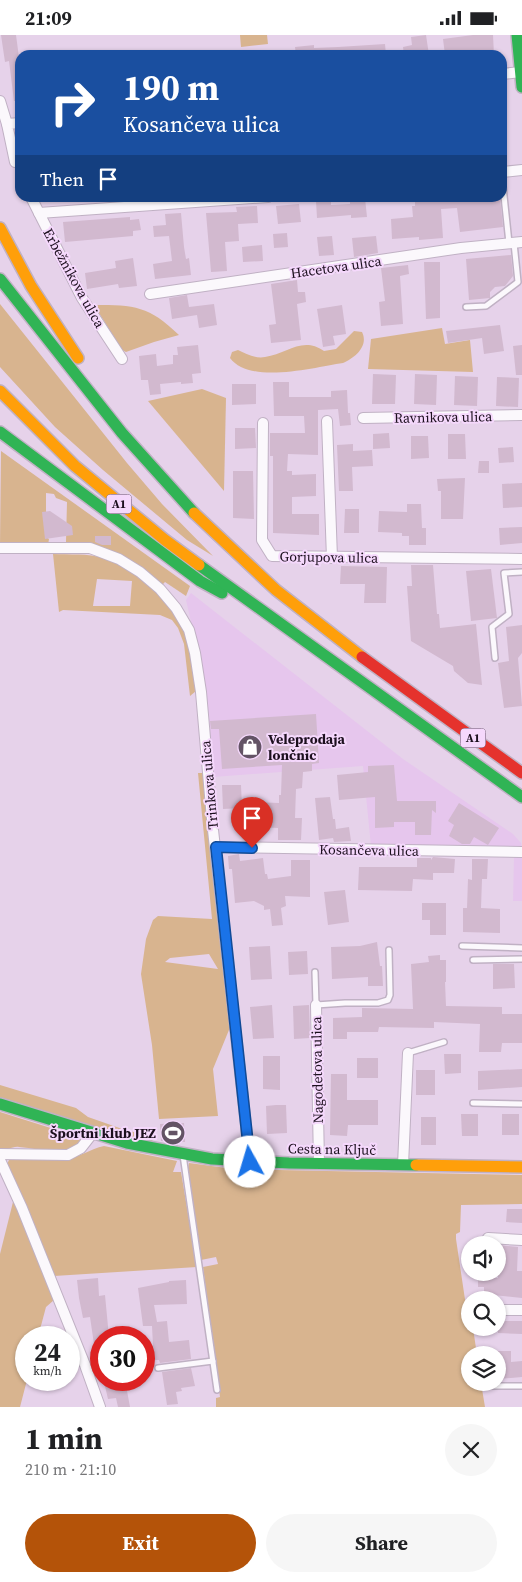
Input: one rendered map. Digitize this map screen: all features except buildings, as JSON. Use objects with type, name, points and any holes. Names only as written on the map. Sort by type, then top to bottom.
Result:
[{"type":"main road","points":[[517,35],[522,87]]},
{"type":"main road","name":"A1","points":[[0,228],[31,286],[77,357],[98,401],[160,476],[199,519],[262,579],[330,634],[522,773]]},
{"type":"main road","points":[[0,279],[98,401]]},
{"type":"main road","name":"A1","points":[[0,391],[53,445],[120,504],[250,603],[522,797]]},
{"type":"main road","points":[[0,433],[200,581],[233,598],[250,603]]},
{"type":"main road","name":"Cesta na Ključ","points":[[0,1104],[92,1134],[183,1154],[250,1162],[522,1167]]},
{"type":"street","points":[[507,74],[520,73]]},
{"type":"street","points":[[0,101],[15,162]]},
{"type":"street","points":[[7,125],[15,124]]},
{"type":"street","points":[[507,172],[522,170]]},
{"type":"street","points":[[34,202],[39,213]]},
{"type":"street","name":"Erbežnikova ulica","points":[[122,359],[82,299],[39,213],[196,202]]},
{"type":"street","name":"Hacetova ulica","points":[[150,294],[461,247],[515,242]]},
{"type":"street","name":"Ravnikova ulica","points":[[363,418],[522,415]]},
{"type":"street","points":[[327,421],[332,557]]},
{"type":"street","name":"Gorjupova ulica","points":[[264,423],[262,540],[272,556],[522,559]]},
{"type":"street","name":"Trinkova ulica","points":[[0,548],[90,548],[119,559],[140,572],[160,589],[176,608],[189,630],[201,691],[250,1162]]},
{"type":"street","name":"Kosančeva ulica","points":[[216,847],[522,852]]},
{"type":"street","name":"Nagodetova ulica","points":[[316,1005],[319,1164]]},
{"type":"street","points":[[403,1165],[408,1053]]},
{"type":"street","points":[[0,1154],[68,1155],[81,1148],[92,1134]]},
{"type":"street","points":[[0,1161],[22,1208],[100,1407]]},
{"type":"street","points":[[506,1239],[522,1240]]},
{"type":"street","points":[[506,1310],[522,1311]]},
{"type":"lane","points":[[466,307],[486,306],[518,282],[515,242],[507,202]]},
{"type":"lane","points":[[495,658],[492,627],[509,614],[504,573],[522,572]]},
{"type":"lane","points":[[462,946],[522,948]]},
{"type":"lane","points":[[315,972],[316,1005],[378,1003],[388,1000],[390,995],[392,982],[389,950]]},
{"type":"lane","points":[[473,961],[522,959]]},
{"type":"lane","points":[[408,1053],[444,1042]]},
{"type":"lane","points":[[473,1103],[522,1104]]},
{"type":"lane","points":[[183,1154],[217,1390]]},
{"type":"lane","points":[[158,1368],[213,1361]]},
{"type":"lane","points":[[506,1385],[522,1386]]},
{"type":"shaded area","points":[[240,35],[267,35],[268,44],[241,47]]},
{"type":"shaded area","points":[[0,304],[127,463],[162,504],[213,556],[187,540],[103,470],[55,427],[0,367]]},
{"type":"shaded area","points":[[94,305],[141,309],[159,318],[179,335],[126,352],[122,350]]},
{"type":"shaded area","points":[[442,328],[445,344],[470,340],[473,372],[368,369],[371,339]]},
{"type":"shaded area","points":[[354,331],[362,332],[364,342],[356,355],[343,363],[267,373],[252,371],[239,366],[230,358],[232,352],[238,350],[251,356],[262,357],[294,347],[309,345],[324,351],[336,349]]},
{"type":"shaded area","points":[[202,389],[226,398],[224,491],[148,401]]},
{"type":"shaded area","points":[[1,451],[190,586],[186,596],[165,582],[162,585],[117,553],[66,542],[67,502],[56,498],[54,494],[46,493],[46,537],[49,539],[48,545],[0,546]]},
{"type":"shaded area","points":[[53,554],[97,556],[129,569],[164,598],[180,621],[190,648],[196,691],[190,696],[184,644],[178,628],[172,620],[160,615],[63,610],[59,612]],"holes":[[[97,579],[132,581],[130,606],[93,606]]]},
{"type":"shaded area","points":[[191,593],[403,759],[513,834],[521,843],[522,850],[371,846],[363,766],[213,777],[200,661],[186,600]]},
{"type":"shaded area","points":[[198,773],[204,773],[231,1025],[213,1069],[218,1116],[159,1119],[152,1045],[141,974],[146,939],[153,920],[158,916],[212,919]],"holes":[[[209,954],[218,969],[165,962],[170,958]]]},
{"type":"shaded area","points":[[514,857],[522,857],[522,901],[513,901]]},
{"type":"shaded area","points":[[0,1085],[76,1108],[88,1117],[128,1131],[153,1135],[154,1138],[152,1141],[129,1137],[0,1098]]},
{"type":"shaded area","points":[[0,1112],[76,1136],[81,1139],[81,1143],[66,1150],[58,1151],[16,1147],[0,1151]]},
{"type":"shaded area","points":[[104,1146],[177,1161],[173,1172],[181,1172],[197,1267],[54,1276],[33,1221],[12,1179],[7,1164],[10,1158],[66,1159]]},
{"type":"shaded area","points":[[189,1163],[234,1169],[522,1175],[522,1204],[461,1205],[460,1232],[456,1234],[464,1291],[461,1291],[461,1336],[474,1336],[476,1346],[461,1346],[461,1391],[482,1391],[485,1407],[216,1407],[216,1398],[220,1397],[203,1267],[218,1264],[216,1257],[201,1260],[187,1173]]},
{"type":"shaded area","points":[[14,1198],[54,1300],[46,1307],[41,1326],[15,1326],[15,1391],[24,1391],[20,1407],[0,1407],[0,1254]]},
{"type":"traffic: fast","points":[[517,35],[522,87]]},
{"type":"traffic: fast","points":[[0,279],[122,433],[194,513]]},
{"type":"traffic: fast","points":[[0,432],[200,581],[222,593]]},
{"type":"traffic: fast","points":[[199,565],[522,797]]},
{"type":"traffic: fast","points":[[0,1104],[127,1143],[212,1159],[289,1163],[416,1165]]},
{"type":"traffic: slow","points":[[0,228],[31,286],[78,358]]},
{"type":"traffic: slow","points":[[0,391],[75,466],[165,540],[199,565]]},
{"type":"traffic: slow","points":[[194,513],[276,590],[362,657]]},
{"type":"traffic: slow","points":[[416,1165],[522,1167]]},
{"type":"traffic: jam","points":[[362,657],[522,773]]},
{"type":"place","name":"Veleprodaja lončnic","points":[[250,747]]},
{"type":"place","name":"Športni klub JEZ","points":[[173,1133]]},
{"type":"route","points":[[250,1162],[216,847],[252,848]]}]
